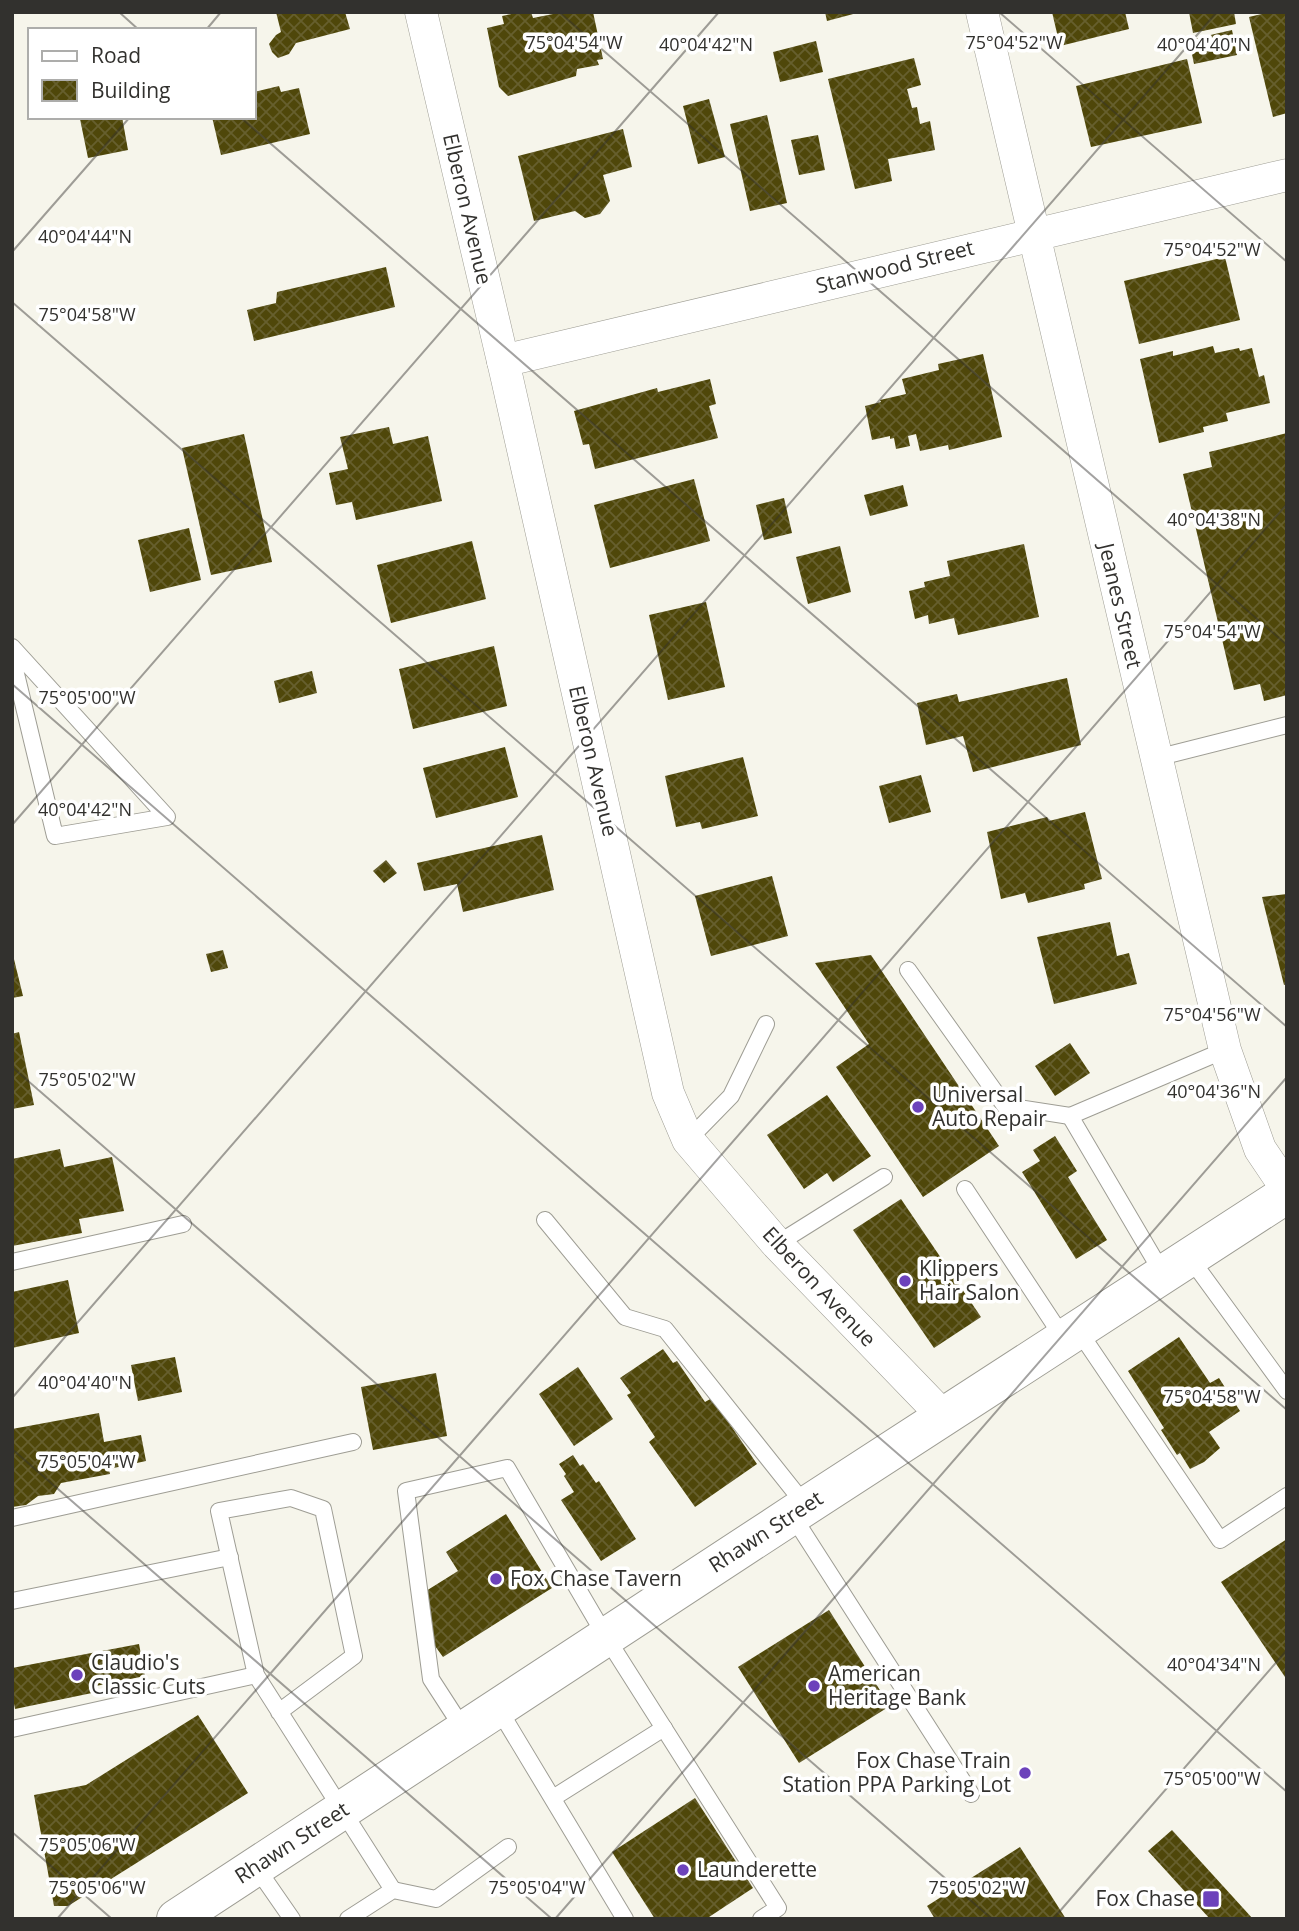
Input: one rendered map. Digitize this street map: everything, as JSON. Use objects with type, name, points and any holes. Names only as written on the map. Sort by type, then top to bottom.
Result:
[{"type":"main road","name":"Rhawn Street","points":[[176,1919],[1177,1266],[1287,1191]]},
{"type":"street","name":"Elberon Avenue","points":[[421,12],[503,361],[668,1093],[688,1140],[777,1244],[944,1417]]},
{"type":"street","name":"Jeanes Street","points":[[982,12],[1224,1050],[1260,1149],[1287,1191]]},
{"type":"street","name":"Stanwood Street","points":[[503,361],[1287,174]]},
{"type":"lane","points":[[12,647],[167,817],[55,836],[12,657]]},
{"type":"lane","points":[[1156,758],[1287,725]]},
{"type":"lane","points":[[908,970],[1005,1106],[1070,1116],[1224,1050]]},
{"type":"lane","points":[[688,1140],[731,1096],[766,1024]]},
{"type":"lane","points":[[1070,1116],[1177,1266],[1287,1391]]},
{"type":"lane","points":[[777,1244],[884,1177]]},
{"type":"lane","points":[[965,1189],[1220,1540],[1287,1496]]},
{"type":"lane","points":[[545,1220],[625,1317],[665,1329],[799,1511],[971,1794]]},
{"type":"lane","points":[[12,1262],[183,1224]]},
{"type":"lane","points":[[12,1518],[353,1443]]},
{"type":"lane","points":[[464,1730],[431,1679],[406,1491],[507,1468],[606,1637],[782,1913],[761,1919]]},
{"type":"lane","points":[[279,1712],[354,1656],[323,1509],[291,1498],[219,1511],[256,1675],[279,1712],[341,1811],[393,1890]]},
{"type":"lane","points":[[12,1601],[230,1557]]},
{"type":"lane","points":[[12,1729],[256,1675]]},
{"type":"lane","points":[[498,1708],[625,1919]]},
{"type":"lane","points":[[553,1798],[664,1727]]},
{"type":"lane","points":[[348,1919],[393,1890],[436,1899],[508,1847]]},
{"type":"lane","points":[[256,1867],[292,1919]]},
{"type":"building","points":[[276,12],[345,12],[350,29],[296,43],[289,54],[278,58],[269,44],[281,32]]},
{"type":"building","points":[[531,12],[533,18],[563,12],[593,12],[603,59],[597,60],[599,65],[577,69],[576,76],[508,96],[499,87],[487,28],[504,24],[502,16]]},
{"type":"building","points":[[825,12],[857,12],[857,13],[827,21]]},
{"type":"building","points":[[1052,12],[1125,12],[1129,29],[1060,46]]},
{"type":"building","points":[[1189,12],[1234,12],[1236,24],[1193,33]]},
{"type":"building","points":[[1270,12],[1287,12],[1287,113],[1273,117],[1249,17]]},
{"type":"building","points":[[1232,30],[1237,55],[1194,64],[1189,40]]},
{"type":"building","points":[[816,41],[823,72],[780,82],[773,52]]},
{"type":"building","points":[[914,58],[921,85],[907,89],[912,108],[917,107],[920,124],[930,121],[935,150],[888,159],[892,181],[855,189],[828,79]]},
{"type":"building","points":[[1187,59],[1202,123],[1091,147],[1076,86]]},
{"type":"building","points":[[279,86],[281,92],[299,88],[310,134],[221,155],[212,119],[256,119],[256,92]]},
{"type":"building","points":[[709,99],[725,157],[698,164],[683,106]]},
{"type":"building","points":[[767,115],[787,203],[750,211],[730,124]]},
{"type":"building","points":[[80,119],[122,119],[128,150],[88,158]]},
{"type":"building","points":[[623,129],[632,167],[603,175],[610,201],[600,214],[585,218],[575,211],[534,221],[518,156]]},
{"type":"building","points":[[818,135],[825,170],[799,175],[791,140]]},
{"type":"building","points":[[1225,257],[1240,320],[1139,344],[1124,281]]},
{"type":"building","points":[[386,267],[395,307],[254,341],[247,310],[276,303],[277,292]]},
{"type":"building","points":[[1213,346],[1215,353],[1252,348],[1259,377],[1264,375],[1270,403],[1226,413],[1228,421],[1203,427],[1204,432],[1159,443],[1140,359],[1173,351],[1173,356]]},
{"type":"building","points":[[983,354],[1002,437],[949,450],[948,445],[920,451],[916,434],[908,436],[910,446],[896,449],[894,438],[890,439],[890,436],[872,440],[865,406],[906,394],[902,379],[939,370],[938,364]]},
{"type":"building","points":[[710,379],[716,404],[709,406],[718,438],[595,469],[589,444],[583,445],[574,411],[657,388],[658,392]]},
{"type":"building","points":[[389,427],[393,444],[428,436],[442,501],[356,520],[352,502],[336,505],[329,473],[348,469],[340,437]]},
{"type":"building","points":[[1287,433],[1287,695],[1264,701],[1260,684],[1234,690],[1183,474],[1212,467],[1209,452]]},
{"type":"building","points":[[244,434],[272,562],[211,575],[182,448]]},
{"type":"building","points":[[694,479],[710,541],[610,568],[594,505]]},
{"type":"building","points":[[903,485],[908,506],[870,516],[864,495]]},
{"type":"building","points":[[784,498],[792,533],[764,540],[756,505]]},
{"type":"building","points":[[189,528],[201,580],[150,592],[138,540]]},
{"type":"building","points":[[472,541],[486,599],[391,623],[377,565]]},
{"type":"building","points":[[1024,544],[1039,617],[958,635],[954,618],[929,624],[928,615],[915,619],[909,591],[925,587],[924,582],[950,576],[947,561]]},
{"type":"building","points":[[840,546],[851,592],[808,604],[796,557]]},
{"type":"building","points":[[706,602],[725,687],[668,700],[649,615]]},
{"type":"building","points":[[494,646],[507,706],[413,729],[399,669]]},
{"type":"building","points":[[312,671],[317,693],[279,703],[274,681]]},
{"type":"building","points":[[1067,678],[1081,745],[973,772],[963,736],[926,745],[917,703],[957,694],[959,702]]},
{"type":"building","points":[[505,747],[518,797],[436,818],[423,768]]},
{"type":"building","points":[[743,757],[758,816],[702,829],[700,822],[676,827],[665,776]]},
{"type":"building","points":[[921,775],[931,812],[889,823],[879,786]]},
{"type":"building","points":[[1085,812],[1102,879],[1084,884],[1085,889],[1028,903],[1025,893],[1001,899],[987,832],[1047,817],[1049,821]]},
{"type":"building","points":[[542,835],[554,890],[463,912],[457,884],[424,891],[417,863]]},
{"type":"building","points":[[386,860],[397,873],[384,883],[373,871]]},
{"type":"building","points":[[772,876],[788,936],[711,956],[695,896]]},
{"type":"building","points":[[1287,894],[1287,984],[1284,985],[1262,897]]},
{"type":"building","points":[[1110,922],[1117,956],[1129,953],[1137,984],[1054,1004],[1037,937]]},
{"type":"building","points":[[223,950],[228,968],[211,972],[206,954]]},
{"type":"building","points":[[12,951],[23,996],[12,998]]},
{"type":"building","name":"Universal Auto Repair","points":[[871,955],[999,1146],[923,1197],[836,1067],[869,1044],[815,963]]},
{"type":"building","points":[[19,1032],[34,1105],[12,1109],[12,1034]]},
{"type":"building","points":[[1070,1043],[1090,1073],[1055,1096],[1035,1066]]},
{"type":"building","points":[[827,1095],[871,1156],[833,1182],[827,1173],[804,1189],[767,1135]]},
{"type":"building","points":[[1055,1136],[1077,1171],[1068,1177],[1107,1240],[1076,1259],[1022,1172],[1040,1161],[1033,1150]]},
{"type":"building","points":[[60,1149],[64,1167],[112,1157],[124,1211],[79,1219],[82,1233],[12,1246],[12,1159]]},
{"type":"building","points":[[901,1199],[981,1317],[934,1348],[853,1230]]},
{"type":"building","points":[[68,1280],[79,1333],[12,1348],[12,1292]]},
{"type":"building","points":[[1179,1337],[1210,1383],[1219,1378],[1240,1411],[1209,1432],[1220,1448],[1204,1462],[1190,1469],[1161,1430],[1164,1428],[1128,1371]]},
{"type":"building","points":[[663,1349],[673,1363],[677,1361],[705,1402],[712,1398],[757,1464],[695,1507],[649,1442],[655,1437],[627,1395],[631,1393],[620,1378]]},
{"type":"building","points":[[175,1357],[182,1392],[138,1401],[131,1365]]},
{"type":"building","points":[[578,1367],[613,1419],[574,1446],[539,1394]]},
{"type":"building","points":[[436,1373],[447,1436],[373,1450],[361,1387]]},
{"type":"building","points":[[99,1413],[104,1442],[141,1435],[146,1461],[109,1469],[110,1474],[61,1483],[54,1494],[38,1496],[26,1505],[12,1507],[12,1429]]},
{"type":"building","points":[[573,1455],[596,1483],[599,1481],[636,1539],[601,1561],[561,1500],[574,1492],[559,1464]]},
{"type":"building","name":"Fox Chase Tavern","points":[[506,1514],[552,1588],[443,1657],[435,1646],[426,1591],[458,1571],[446,1552]]},
{"type":"building","points":[[1287,1539],[1287,1680],[1221,1582]]},
{"type":"building","name":"American Heritage Bank","points":[[829,1610],[890,1706],[799,1763],[738,1667]]},
{"type":"building","points":[[139,1644],[145,1676],[91,1687],[92,1693],[15,1709],[12,1668]]},
{"type":"building","points":[[198,1715],[248,1793],[68,1906],[54,1906],[34,1795],[86,1785]]},
{"type":"building","name":"Launderette","points":[[695,1798],[753,1888],[706,1919],[655,1919],[612,1852]]},
{"type":"building","points":[[1172,1830],[1253,1919],[1210,1919],[1148,1851]]},
{"type":"building","points":[[1020,1847],[1066,1919],[935,1919],[927,1906]]},
{"type":"place","name":"Universal Auto Repair","points":[[918,1107]]},
{"type":"place","name":"Klippers Hair Salon","points":[[905,1281]]},
{"type":"place","name":"Fox Chase Tavern","points":[[496,1579]]},
{"type":"place","name":"Claudio's Classic Cuts","points":[[77,1675]]},
{"type":"place","name":"American Heritage Bank","points":[[814,1686]]},
{"type":"place","name":"Fox Chase Train Station PPA Parking Lot","points":[[1025,1773]]},
{"type":"place","name":"Launderette","points":[[683,1870]]},
{"type":"place","name":"Fox Chase","points":[[1211,1899]]}]
